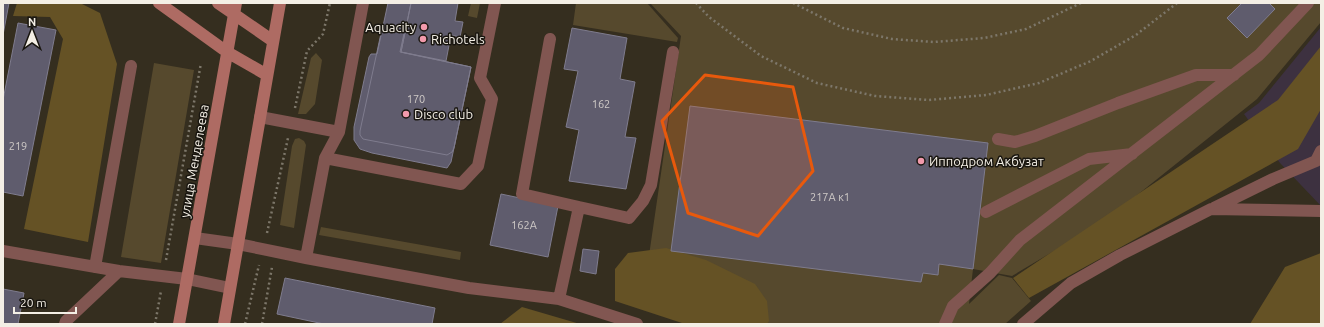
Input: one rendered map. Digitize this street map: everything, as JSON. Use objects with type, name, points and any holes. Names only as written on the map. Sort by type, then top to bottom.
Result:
[{"type":"main road","points":[[159,3],[227,52],[267,75]]},
{"type":"main road","points":[[218,3],[235,9],[273,41]]},
{"type":"main road","points":[[224,324],[280,3]]},
{"type":"main road","name":"улица Менделеева","points":[[179,324],[235,9]]},
{"type":"lane","points":[[306,258],[325,158],[339,132],[363,3]]},
{"type":"lane","points":[[325,158],[461,184],[478,166],[492,99],[480,78],[495,3]]},
{"type":"lane","points":[[945,324],[953,306],[990,273],[1020,240],[1259,55],[1308,3]]},
{"type":"lane","points":[[550,39],[522,194],[629,218],[643,201],[651,185],[673,52]]},
{"type":"lane","points":[[95,267],[130,66]]},
{"type":"lane","points":[[998,139],[1015,142],[1035,136],[1118,102],[1196,75],[1234,75]]},
{"type":"lane","points":[[260,117],[339,132]]},
{"type":"lane","points":[[1022,324],[1071,283],[1120,254],[1273,179],[1316,161],[1321,151]]},
{"type":"lane","points":[[986,212],[1088,159],[1132,154]]},
{"type":"lane","points":[[559,299],[579,207]]},
{"type":"lane","points":[[1211,210],[1321,211]]},
{"type":"lane","points":[[195,238],[238,244],[469,288],[559,299],[638,324]]},
{"type":"lane","points":[[3,251],[119,271],[187,279],[230,288]]},
{"type":"lane","points":[[65,324],[66,321],[119,271]]},
{"type":"path","points":[[245,324],[292,123],[307,51],[323,34],[330,3]]},
{"type":"path","points":[[696,3],[709,16],[761,56],[817,83],[875,96],[929,100],[986,95],[1039,83],[1091,61],[1136,35],[1177,3]]},
{"type":"path","points":[[793,3],[843,28],[892,39],[934,42],[984,38],[1026,29],[1081,3]]},
{"type":"path","points":[[155,324],[201,63]]},
{"type":"path","points":[[262,324],[275,252]]},
{"type":"highlighted area","points":[[705,75],[793,87],[813,171],[758,236],[688,213],[662,121]]},
{"type":"shaded area","points":[[17,3],[80,3],[100,13],[117,64],[88,242],[24,229],[63,39],[50,17],[13,16]]},
{"type":"shaded area","points":[[471,3],[480,3],[477,18],[468,16]]},
{"type":"shaded area","points":[[576,3],[647,3],[678,38],[677,42],[573,25]]},
{"type":"shaded area","name":"Ипподром Акбузат","points":[[650,3],[1321,3],[1321,22],[1257,99],[1106,220],[1012,276],[973,269],[969,304],[999,275],[1012,278],[1031,301],[1005,324],[754,324],[644,290],[681,36]]},
{"type":"shaded area","points":[[1321,27],[1321,206],[1280,163],[1244,114],[1259,103]]},
{"type":"shaded area","points":[[1321,46],[1321,109],[1298,149],[1029,298],[1013,278],[1278,100]]},
{"type":"shaded area","points":[[316,53],[322,60],[315,104],[306,114],[298,114],[311,58]]},
{"type":"shaded area","points":[[154,63],[194,70],[161,263],[121,257]]},
{"type":"shaded area","points":[[299,138],[304,141],[306,145],[294,228],[280,225],[292,146],[295,139]]},
{"type":"shaded area","points":[[321,227],[461,252],[460,260],[319,235]]},
{"type":"shaded area","points":[[666,248],[706,260],[755,284],[767,301],[769,321],[767,324],[685,324],[615,301],[615,269],[628,253]]},
{"type":"shaded area","points":[[1321,253],[1321,324],[1250,324],[1285,267]]},
{"type":"shaded area","points":[[522,307],[580,324],[500,324]]},
{"type":"building","points":[[3,3],[9,3],[3,35]]},
{"type":"building","points":[[388,3],[411,3],[401,52],[471,67],[451,162],[447,168],[372,153],[360,149],[354,140],[354,127],[369,57],[371,54],[377,54]]},
{"type":"building","points":[[411,3],[458,3],[455,21],[463,22],[460,37],[451,35],[446,61],[401,52]]},
{"type":"building","points":[[1242,3],[1269,3],[1275,9],[1247,38],[1227,18]]},
{"type":"building","points":[[18,23],[56,30],[23,196],[3,192],[3,100]]},
{"type":"building","points":[[383,24],[405,29],[400,52],[471,67],[454,148],[452,152],[447,155],[363,139],[360,135]]},
{"type":"building","points":[[572,28],[627,38],[620,79],[635,82],[625,137],[636,138],[626,189],[569,181],[579,130],[566,127],[578,71],[564,69]]},
{"type":"building","points":[[690,106],[988,143],[973,269],[939,264],[938,275],[923,273],[921,282],[671,251]]},
{"type":"building","points":[[501,194],[558,206],[548,257],[490,245]]},
{"type":"building","points":[[583,249],[599,251],[596,274],[580,271]]},
{"type":"building","points":[[285,278],[435,308],[432,324],[324,324],[277,314]]},
{"type":"building","points":[[3,289],[24,293],[18,324],[3,324]]},
{"type":"place","name":"Aquacity","points":[[424,27]]},
{"type":"place","name":"Richotels","points":[[423,39]]},
{"type":"place","name":"Disco club","points":[[406,114]]},
{"type":"place","name":"Ипподром Акбузат","points":[[921,161]]}]
